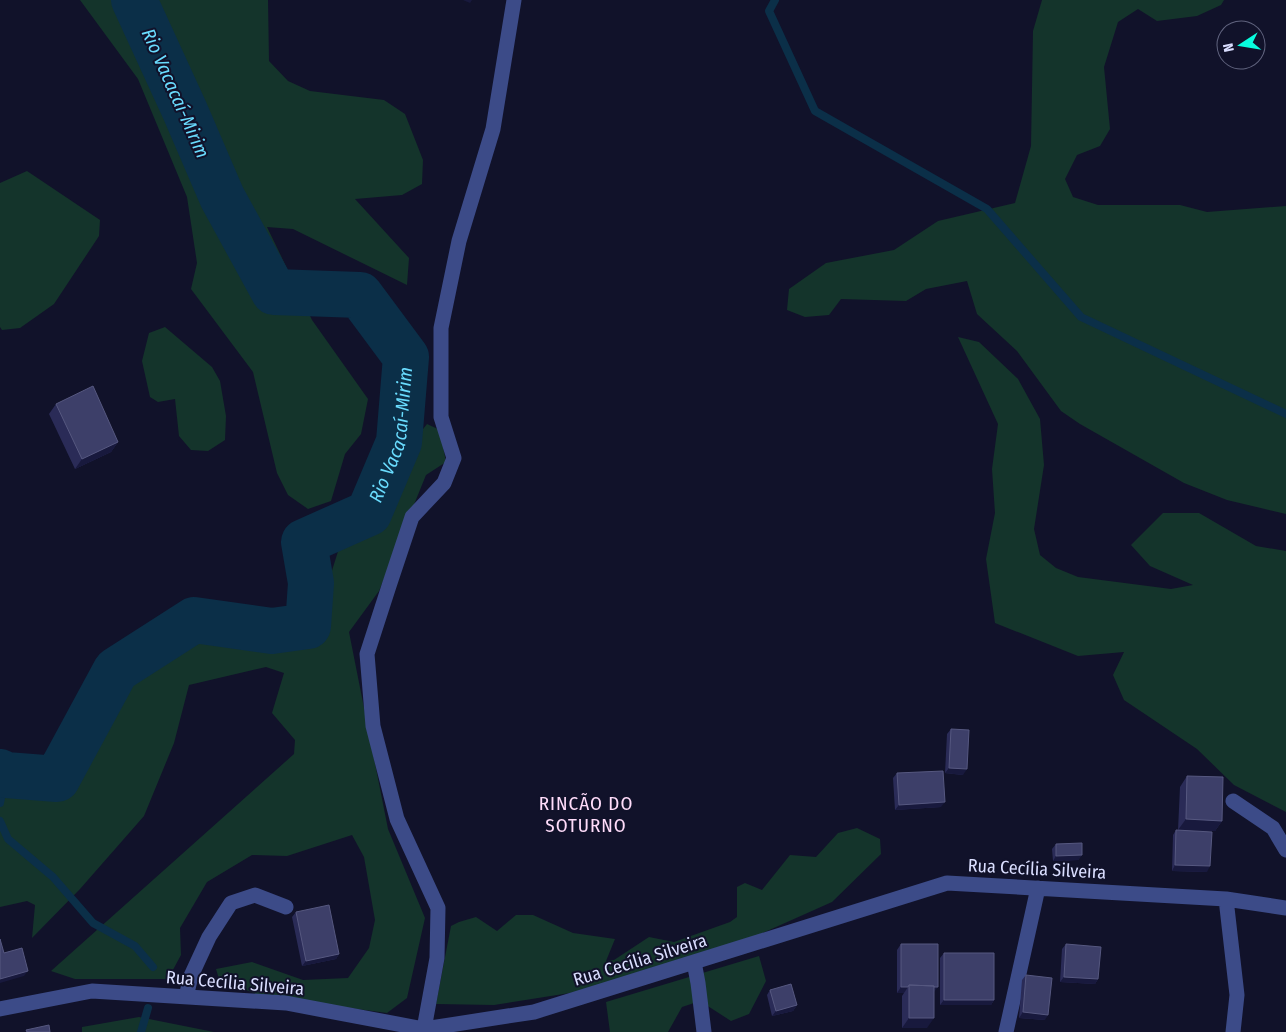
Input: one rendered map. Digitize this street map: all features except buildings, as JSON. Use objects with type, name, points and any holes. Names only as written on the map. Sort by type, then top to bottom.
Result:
[{"type":"street","points":[[424,1029],[437,958],[438,908],[397,819],[373,726],[367,654],[412,517],[444,483],[454,458],[441,417],[442,328],[459,241],[493,129],[514,0]]},
{"type":"street","points":[[1233,801],[1273,828],[1286,850]]},
{"type":"street","name":"Rua Cecília Silveira","points":[[0,1009],[92,991],[286,1003],[424,1029],[534,1012],[947,883],[1226,899],[1286,908]]},
{"type":"street","points":[[1006,1032],[1038,888]]},
{"type":"street","points":[[186,997],[191,976],[205,945],[231,903],[255,895],[286,907]]},
{"type":"street","points":[[1226,899],[1237,995],[1234,1032]]},
{"type":"street","points":[[694,962],[704,1032]]},
{"type":"green space","points":[[80,0],[268,0],[269,61],[288,81],[310,91],[384,100],[405,114],[423,160],[422,184],[402,195],[355,199],[409,258],[407,285],[293,229],[267,227],[312,320],[368,399],[361,434],[345,454],[331,501],[308,509],[288,495],[277,473],[253,372],[191,289],[197,263],[187,197],[138,79]]},
{"type":"green space","points":[[1042,0],[1224,0],[1221,5],[1197,16],[1157,21],[1138,9],[1118,22],[1104,67],[1110,129],[1100,146],[1077,155],[1065,179],[1073,197],[1098,205],[1180,205],[1207,212],[1286,206],[1286,514],[1227,500],[1184,483],[1080,424],[1061,411],[1017,351],[977,314],[967,281],[926,289],[906,301],[841,299],[829,315],[805,317],[787,310],[789,289],[826,263],[894,250],[938,221],[1015,203],[1031,146],[1033,31]]},
{"type":"green space","points":[[27,171],[100,220],[99,236],[54,304],[20,328],[2,330],[0,327],[0,183]]},
{"type":"green space","points":[[165,327],[212,367],[220,381],[226,416],[225,440],[208,451],[191,450],[179,436],[175,399],[158,402],[150,397],[142,361],[149,333]]},
{"type":"green space","points":[[958,337],[979,342],[1018,379],[1040,419],[1044,465],[1034,529],[1040,555],[1056,568],[1078,577],[1171,589],[1193,585],[1150,566],[1131,545],[1163,513],[1199,513],[1256,546],[1286,551],[1286,812],[1234,785],[1197,749],[1124,700],[1113,675],[1124,652],[1078,656],[995,623],[986,559],[995,513],[992,469],[998,424]]},
{"type":"green space","points":[[427,424],[440,430],[446,462],[426,475],[379,591],[349,632],[388,829],[425,918],[407,998],[387,1013],[261,996],[219,979],[216,969],[252,962],[303,980],[348,978],[369,948],[375,920],[364,857],[352,835],[287,856],[252,855],[207,882],[180,928],[181,955],[168,979],[75,979],[51,971],[294,754],[295,740],[272,713],[284,673],[266,667],[189,685],[174,743],[144,816],[80,889],[32,938],[35,905],[27,901],[0,907],[0,785],[29,782],[59,787],[106,702],[145,663],[185,637],[277,642],[311,637],[341,542],[380,521],[416,438]]},
{"type":"green space","points":[[857,828],[880,839],[881,854],[832,902],[758,935],[576,992],[494,1005],[436,1004],[451,926],[459,922],[476,917],[497,931],[516,915],[533,915],[573,933],[615,939],[606,961],[614,960],[649,937],[674,942],[730,922],[737,917],[737,887],[745,883],[762,890],[790,855],[816,857],[838,833]]},
{"type":"green space","points":[[759,956],[766,981],[749,1014],[731,1021],[700,1001],[682,1007],[668,1032],[610,1032],[606,1002]]},
{"type":"green space","points":[[139,1017],[214,1032],[82,1032],[82,1027]]},
{"type":"waterway","name":"Rio Vacacaí-Mirim","points":[[0,772],[6,775],[57,779],[116,670],[194,620],[272,631],[308,626],[311,583],[304,542],[369,513],[399,442],[406,357],[360,295],[274,292],[222,197],[134,0]]},
{"type":"waterway","points":[[775,0],[769,11],[815,111],[987,209],[1081,317],[1286,414]]},
{"type":"waterway","points":[[0,803],[6,775]]},
{"type":"waterway","points":[[0,821],[8,839],[53,877],[93,923],[135,946],[153,967]]},
{"type":"waterway","points":[[141,1032],[148,1008]]},
{"type":"district","name":"RINCÃO DO SOTURNO","points":[[586,814]]}]
